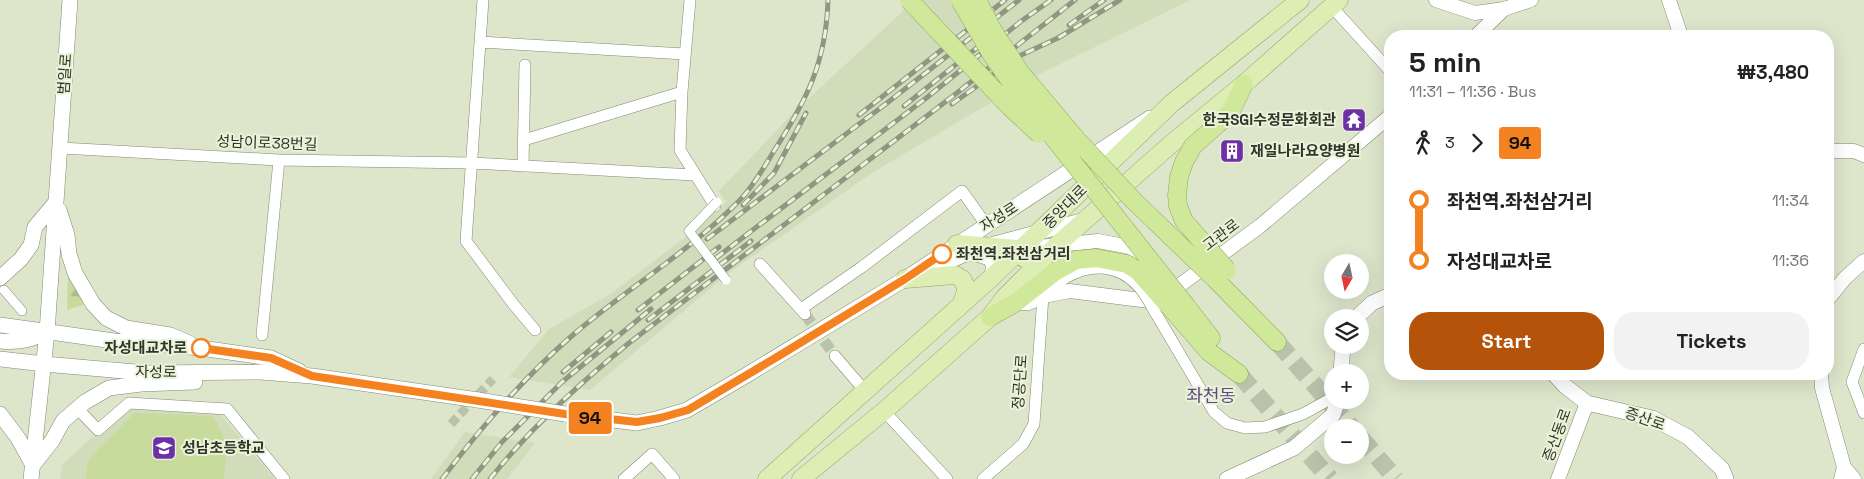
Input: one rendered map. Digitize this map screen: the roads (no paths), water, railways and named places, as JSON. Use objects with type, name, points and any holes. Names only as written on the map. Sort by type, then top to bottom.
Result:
[{"type":"highway","points":[[908,0],[1010,106],[1081,173]]},
{"type":"highway","points":[[960,0],[992,55],[1023,99],[1081,173],[1182,311]]},
{"type":"highway","points":[[977,0],[993,31],[1020,72],[1078,141],[1134,201],[1222,275]]},
{"type":"highway","points":[[1244,84],[1230,111],[1193,146],[1184,162],[1179,177],[1178,206],[1184,221],[1222,275],[1272,337]]},
{"type":"highway","points":[[990,317],[1015,304],[1061,274],[1076,260],[1096,258],[1127,264],[1138,271],[1182,311],[1239,374]]},
{"type":"main road","name":"범일로","points":[[44,364],[61,148],[70,0]]},
{"type":"main road","name":"중앙대로","points":[[767,479],[991,278],[1172,103],[1300,0]]},
{"type":"main road","name":"중앙대로","points":[[807,474],[884,411],[990,317],[1005,297],[1026,275],[1085,220],[1336,3]]},
{"type":"main road","name":"자성로","points":[[0,359],[147,373],[260,372],[312,376],[565,414],[637,422],[660,418],[688,410],[905,279],[960,249],[987,226],[1172,103]]},
{"type":"main road","points":[[2,284],[31,245],[35,227],[56,202]]},
{"type":"main road","points":[[56,202],[67,235],[69,254],[75,273],[93,304],[106,318],[126,328],[170,335],[201,348]]},
{"type":"main road","points":[[983,247],[1085,220]]},
{"type":"main road","points":[[960,249],[983,247],[1019,250],[1025,260],[1026,275]]},
{"type":"main road","points":[[960,249],[990,258],[994,266],[991,278]]},
{"type":"main road","points":[[905,279],[955,275],[962,279],[967,289],[961,305]]},
{"type":"main road","points":[[1366,309],[1372,303],[1384,298]]},
{"type":"main road","name":"자성로","points":[[0,325],[114,341],[201,348],[271,358],[312,376]]},
{"type":"main road","name":"자성로","points":[[0,341],[15,343],[33,339],[47,332]]},
{"type":"main road","points":[[32,472],[44,364]]},
{"type":"main road","points":[[32,472],[64,421],[77,408],[109,388],[141,384],[216,380],[260,372]]},
{"type":"main road","name":"증산로","points":[[1560,380],[1587,403],[1652,418],[1688,437],[1722,469],[1726,479]]},
{"type":"main road","points":[[1227,479],[1294,448],[1332,414],[1334,409]]},
{"type":"main road","points":[[807,474],[824,452],[861,417],[857,412],[829,423]]},
{"type":"main road","points":[[0,414],[18,438],[32,472]]},
{"type":"street","points":[[483,0],[466,241],[535,330]]},
{"type":"street","points":[[690,0],[682,92],[680,150],[694,175],[716,204],[689,231],[726,280]]},
{"type":"street","points":[[1436,0],[1475,13],[1504,9],[1531,0]]},
{"type":"street","points":[[1669,0],[1679,30]]},
{"type":"street","points":[[1336,3],[1384,63]]},
{"type":"street","points":[[1482,30],[1504,9]]},
{"type":"street","points":[[480,42],[685,54]]},
{"type":"street","points":[[523,166],[525,64]]},
{"type":"street","points":[[524,140],[682,92]]},
{"type":"street","name":"고관로","points":[[1042,296],[1070,291],[1157,302],[1184,284],[1260,226],[1384,121]]},
{"type":"street","name":"성남이로38번길","points":[[61,148],[278,160],[472,164],[694,175]]},
{"type":"street","points":[[1834,151],[1854,151],[1864,155]]},
{"type":"street","points":[[262,335],[278,160]]},
{"type":"street","points":[[760,264],[803,311],[962,191],[987,226]]},
{"type":"street","points":[[1019,250],[1098,241],[1130,247],[1184,284]]},
{"type":"street","points":[[1834,292],[1845,278],[1864,261]]},
{"type":"street","points":[[1015,304],[1029,303],[1042,296],[1061,274],[1098,267],[1122,273],[1140,288],[1214,412],[1227,424],[1245,428],[1266,427],[1303,414],[1324,402]]},
{"type":"street","points":[[2,284],[22,311]]},
{"type":"street","name":"정공단로","points":[[984,479],[1023,444],[1034,424],[1042,296]]},
{"type":"street","points":[[1864,349],[1852,382],[1864,413]]},
{"type":"street","points":[[835,356],[865,391]]},
{"type":"street","points":[[1821,380],[1842,473],[1854,479]]},
{"type":"street","points":[[77,408],[98,430],[129,403],[227,409],[284,479]]},
{"type":"street","name":"증산동로","points":[[1558,479],[1587,403]]},
{"type":"street","points":[[884,411],[946,479]]},
{"type":"street","points":[[624,479],[652,454],[674,479]]},
{"type":"tunnel","points":[[805,314],[835,356]]},
{"type":"tunnel","points":[[1277,342],[1344,419]]},
{"type":"tunnel","points":[[1239,374],[1330,479]]},
{"type":"tunnel","points":[[451,424],[493,379]]},
{"type":"tunnel","points":[[1369,448],[1396,479]]},
{"type":"railway","points":[[442,479],[504,403],[556,350],[595,317],[700,236],[749,190],[786,132],[813,80],[823,43],[828,0]]},
{"type":"railway","points":[[859,115],[1005,0]]},
{"type":"railway","points":[[707,239],[1019,0]]},
{"type":"railway","points":[[716,258],[925,99],[1020,22],[1051,0]]},
{"type":"railway","points":[[490,479],[538,424],[629,343],[953,96],[1075,0]]},
{"type":"railway","points":[[1069,25],[1104,0]]},
{"type":"railway","points":[[952,104],[1019,56],[1058,38],[1120,0]]},
{"type":"railway","points":[[904,106],[988,39]]},
{"type":"railway","points":[[743,205],[774,173],[806,113]]},
{"type":"railway","points":[[648,320],[751,241]]},
{"type":"railway","points":[[638,310],[719,247]]},
{"type":"railway","points":[[472,479],[502,442],[562,382],[651,309]]},
{"type":"railway","points":[[563,372],[611,332]]},
{"type":"place","name":"한국SGI수정문화회관","points":[[1354,120]]},
{"type":"place","name":"재일나라요양병원","points":[[1232,151]]},
{"type":"place","name":"좌천역.좌천삼거리","points":[[942,254]]},
{"type":"place","name":"자성대교차로","points":[[201,348]]},
{"type":"place","name":"성남초등학교","points":[[164,448]]},
{"type":"district","name":"좌천동","points":[[1211,396]]}]
